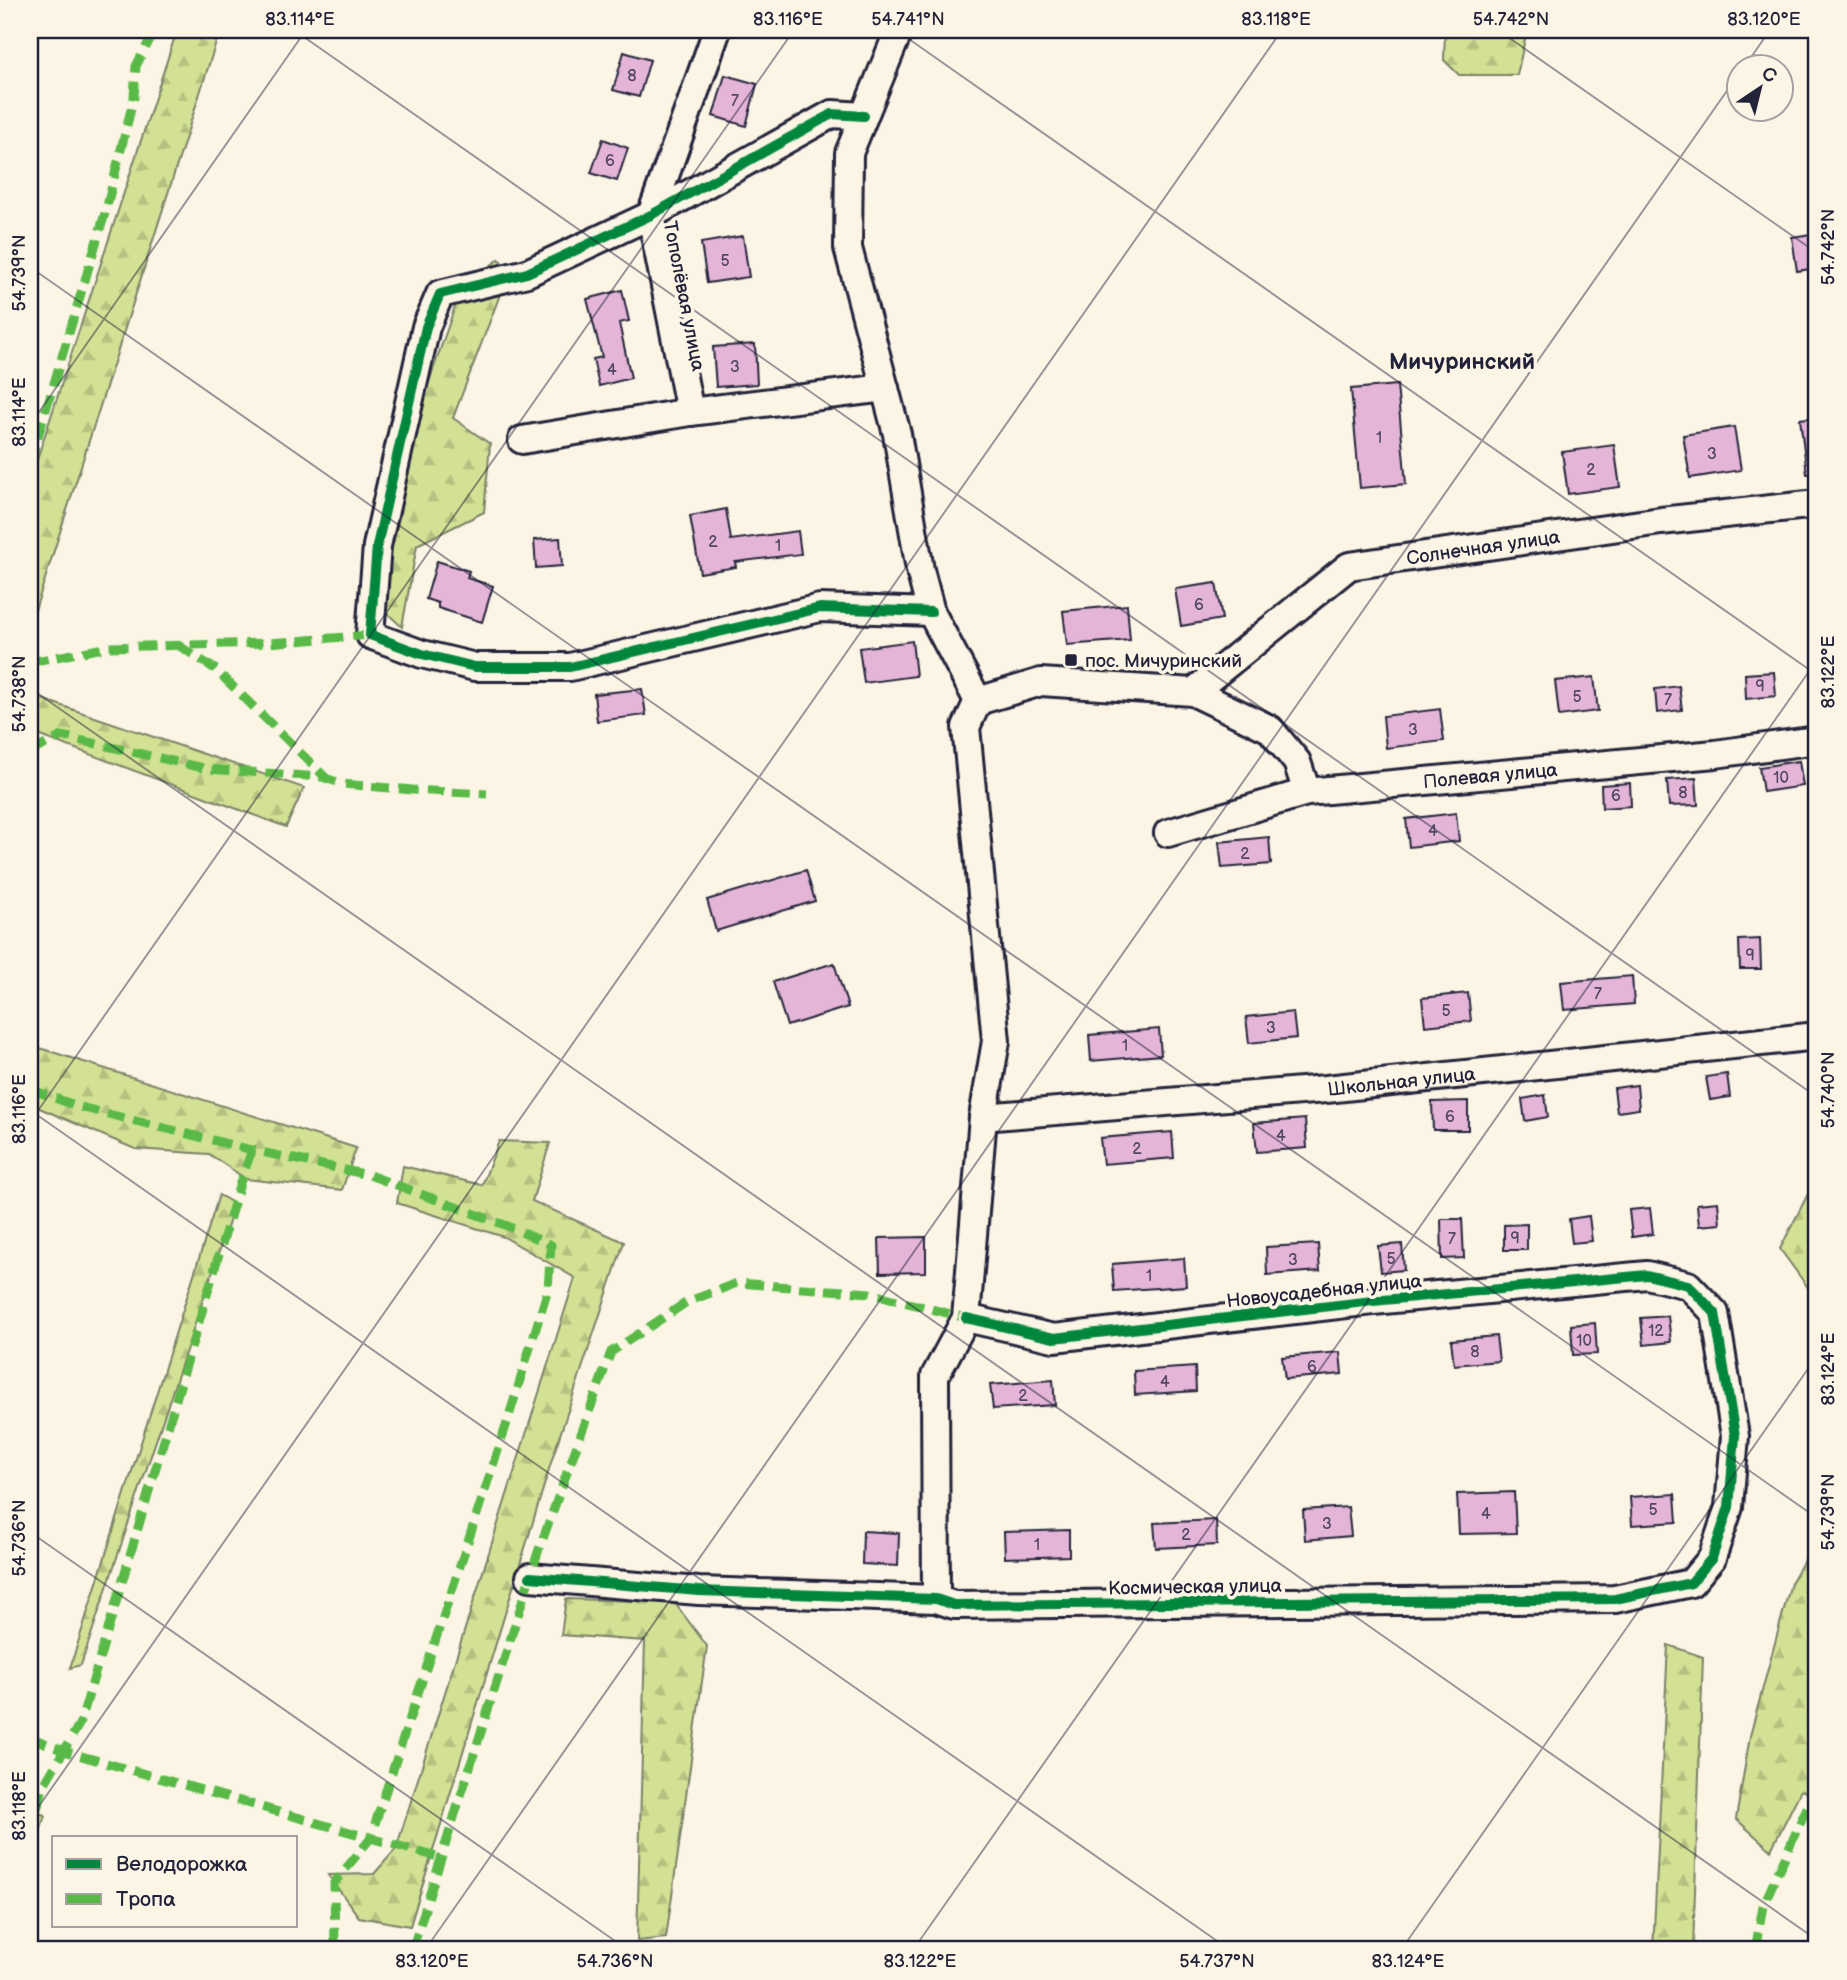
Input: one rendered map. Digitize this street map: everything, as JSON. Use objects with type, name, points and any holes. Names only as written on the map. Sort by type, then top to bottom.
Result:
[{"type":"street","name":"Тополёвая улица","points":[[690,412],[651,215],[717,30]]},
{"type":"street","points":[[899,30],[849,153],[848,247],[897,434],[920,570],[931,612],[978,701]]},
{"type":"street","points":[[864,116],[832,114],[651,215],[527,273],[440,294],[426,327],[377,546],[370,635],[422,654],[475,667],[570,667],[820,608],[931,612]]},
{"type":"street","points":[[522,440],[690,412],[885,388]]},
{"type":"street","name":"Солнечная улица","points":[[1194,692],[1349,566],[1661,521],[1817,505]]},
{"type":"street","points":[[936,1599],[935,1376],[966,1318],[983,1117],[996,1041],[966,727],[978,701],[1041,682],[1194,692],[1270,729],[1297,762],[1307,792]]},
{"type":"street","name":"Полевая улица","points":[[1168,833],[1307,792],[1702,755],[1817,740]]},
{"type":"street","name":"Школьная улица","points":[[983,1117],[1326,1089],[1817,1036]]},
{"type":"street","name":"Новоусадебная улица","points":[[966,1318],[1054,1338],[1373,1301],[1647,1275],[1688,1285],[1715,1313],[1735,1436],[1729,1507],[1712,1558],[1690,1583]]},
{"type":"street","name":"Космическая улица","points":[[530,1577],[699,1591],[936,1599],[954,1605],[1615,1599],[1690,1583]]},
{"type":"green space","points":[[177,30],[220,30],[30,626],[30,481]]},
{"type":"green space","points":[[1445,30],[1527,30],[1517,75],[1459,75],[1444,60]]},
{"type":"green space","points":[[499,259],[509,271],[453,418],[490,444],[484,512],[417,545],[402,627],[371,598],[361,579],[461,289]]},
{"type":"green space","points":[[30,695],[304,788],[286,827],[30,732]]},
{"type":"green space","points":[[30,1045],[356,1148],[342,1190],[246,1179],[209,1154],[135,1149],[30,1104]]},
{"type":"green space","points":[[499,1141],[550,1143],[532,1201],[624,1242],[553,1456],[410,1926],[359,1917],[328,1875],[374,1874],[396,1849],[575,1278],[504,1237],[397,1203],[403,1166],[482,1185]]},
{"type":"green space","points":[[1817,1152],[1817,1300],[1780,1249],[1812,1186]]},
{"type":"green space","points":[[219,1195],[235,1204],[81,1665],[70,1668]]},
{"type":"green space","points":[[1815,1541],[1817,1797],[1801,1790],[1771,1850],[1736,1819],[1750,1736],[1791,1583]]},
{"type":"green space","points":[[566,1599],[674,1602],[707,1646],[666,1938],[637,1941],[645,1641],[561,1635]]},
{"type":"green space","points":[[1668,1645],[1703,1657],[1693,1950],[1653,1950]]},
{"type":"green space","points":[[30,1811],[45,1815],[30,1865]]},
{"type":"building","points":[[624,52],[650,60],[639,97],[613,90]]},
{"type":"building","points":[[725,75],[757,84],[746,126],[713,116]]},
{"type":"building","points":[[603,139],[628,148],[617,181],[591,173]]},
{"type":"building","points":[[1817,233],[1817,268],[1797,271],[1792,237]]},
{"type":"building","points":[[743,236],[749,277],[707,283],[701,243]]},
{"type":"building","points":[[622,290],[629,321],[619,323],[631,378],[599,386],[593,359],[602,357],[587,299]]},
{"type":"building","points":[[755,344],[757,384],[716,387],[713,347]]},
{"type":"building","points":[[1397,385],[1406,484],[1360,488],[1351,389]]},
{"type":"building","points":[[1817,417],[1817,473],[1807,474],[1800,419]]},
{"type":"building","points":[[1734,427],[1741,470],[1690,478],[1683,435]]},
{"type":"building","points":[[1614,445],[1620,487],[1568,494],[1562,452]]},
{"type":"building","points":[[726,509],[731,540],[798,531],[801,554],[735,562],[736,567],[700,573],[690,516]]},
{"type":"building","points":[[560,538],[562,566],[536,568],[534,540]]},
{"type":"building","points":[[437,561],[469,571],[467,578],[493,586],[482,622],[438,608],[438,603],[426,599]]},
{"type":"building","points":[[1216,583],[1222,619],[1181,626],[1175,589]]},
{"type":"building","points":[[1127,605],[1130,640],[1067,645],[1063,611]]},
{"type":"building","points":[[912,641],[916,676],[864,683],[859,648]]},
{"type":"building","points":[[1774,672],[1776,696],[1746,699],[1745,674]]},
{"type":"building","points":[[1594,677],[1598,711],[1559,716],[1555,681]]},
{"type":"building","points":[[1679,686],[1682,710],[1657,713],[1655,689]]},
{"type":"building","points":[[642,689],[646,715],[597,721],[594,694]]},
{"type":"building","points":[[1440,709],[1444,741],[1386,748],[1383,716]]},
{"type":"building","points":[[1799,761],[1803,786],[1763,792],[1759,767]]},
{"type":"building","points":[[1696,778],[1698,805],[1669,806],[1667,780]]},
{"type":"building","points":[[1630,783],[1631,806],[1602,808],[1601,785]]},
{"type":"building","points":[[1456,813],[1459,841],[1409,847],[1406,819]]},
{"type":"building","points":[[1269,837],[1271,864],[1222,868],[1219,842]]},
{"type":"building","points":[[806,870],[815,901],[716,931],[707,900]]},
{"type":"building","points":[[1760,939],[1761,969],[1740,969],[1739,940]]},
{"type":"building","points":[[834,963],[848,1007],[787,1026],[773,982]]},
{"type":"building","points":[[1632,976],[1634,1004],[1564,1010],[1561,982]]},
{"type":"building","points":[[1468,993],[1471,1021],[1425,1026],[1422,998]]},
{"type":"building","points":[[1293,1012],[1296,1038],[1249,1043],[1246,1017]]},
{"type":"building","points":[[1159,1029],[1161,1055],[1091,1061],[1089,1035]]},
{"type":"building","points":[[1727,1074],[1730,1097],[1710,1100],[1706,1077]]},
{"type":"building","points":[[1637,1085],[1639,1109],[1617,1112],[1614,1088]]},
{"type":"building","points":[[1545,1095],[1548,1117],[1525,1121],[1522,1099]]},
{"type":"building","points":[[1468,1101],[1468,1130],[1433,1130],[1432,1102]]},
{"type":"building","points":[[1305,1119],[1307,1148],[1257,1152],[1254,1123]]},
{"type":"building","points":[[1172,1132],[1174,1158],[1103,1164],[1100,1138]]},
{"type":"building","points":[[1718,1202],[1720,1224],[1699,1226],[1697,1204]]},
{"type":"building","points":[[1650,1208],[1653,1234],[1632,1237],[1629,1210]]},
{"type":"building","points":[[1589,1216],[1592,1241],[1572,1243],[1569,1219]]},
{"type":"building","points":[[1441,1219],[1462,1219],[1464,1258],[1442,1259]]},
{"type":"building","points":[[1527,1224],[1527,1250],[1504,1250],[1504,1225]]},
{"type":"building","points":[[926,1237],[926,1272],[880,1273],[879,1238]]},
{"type":"building","points":[[1318,1244],[1320,1271],[1267,1275],[1266,1247]]},
{"type":"building","points":[[1402,1244],[1404,1270],[1381,1272],[1378,1246]]},
{"type":"building","points":[[1184,1258],[1186,1286],[1114,1291],[1112,1264]]},
{"type":"building","points":[[1668,1316],[1671,1342],[1644,1345],[1641,1318]]},
{"type":"building","points":[[1595,1323],[1597,1354],[1573,1355],[1571,1325]]},
{"type":"building","points":[[1496,1336],[1499,1361],[1454,1365],[1451,1340]]},
{"type":"building","points":[[1340,1352],[1342,1374],[1285,1379],[1282,1357]]},
{"type":"building","points":[[1195,1367],[1196,1391],[1135,1395],[1134,1371]]},
{"type":"building","points":[[1053,1380],[1055,1405],[993,1409],[990,1385]]},
{"type":"building","points":[[1514,1492],[1516,1533],[1459,1534],[1457,1494]]},
{"type":"building","points":[[1675,1494],[1677,1522],[1632,1525],[1630,1497]]},
{"type":"building","points":[[1348,1507],[1351,1536],[1305,1540],[1303,1510]]},
{"type":"building","points":[[1216,1520],[1217,1545],[1156,1548],[1154,1523]]},
{"type":"building","points":[[1069,1530],[1069,1556],[1005,1558],[1004,1532]]},
{"type":"building","points":[[863,1531],[899,1533],[898,1566],[862,1564]]},
{"type":"marked path","points":[[30,463],[106,210],[134,97],[136,66],[155,30]]},
{"type":"marked path","points":[[30,662],[109,647],[269,643],[370,635]]},
{"type":"marked path","points":[[178,645],[215,669],[326,778]]},
{"type":"marked path","points":[[30,752],[62,736],[208,769],[322,777],[343,784],[487,794]]},
{"type":"marked path","points":[[30,1089],[80,1107],[252,1150],[369,1175],[505,1225],[551,1245],[548,1289],[506,1426],[370,1839],[334,1883],[335,1950]]},
{"type":"marked path","points":[[30,1834],[44,1785],[81,1721],[252,1150]]},
{"type":"marked path","points":[[412,1950],[538,1552],[611,1352],[687,1302],[737,1283],[870,1293],[966,1318]]},
{"type":"marked path","points":[[30,1737],[64,1751],[441,1858]]},
{"type":"marked path","points":[[1755,1950],[1763,1906],[1817,1785]]},
{"type":"cycle path","points":[[864,116],[832,114],[651,215],[527,273],[440,294],[426,327],[377,546],[370,635],[422,654],[475,667],[570,667],[820,608],[931,612]]},
{"type":"cycle path","points":[[530,1577],[699,1591],[936,1599],[954,1605],[1615,1599],[1691,1583],[1712,1558],[1729,1507],[1735,1436],[1715,1313],[1688,1285],[1647,1275],[1373,1301],[1054,1338],[966,1318]]},
{"type":"place","name":"пос. Мичуринский","points":[[1071,660]]},
{"type":"district","name":"Мичуринский","points":[[1462,361]]}]
